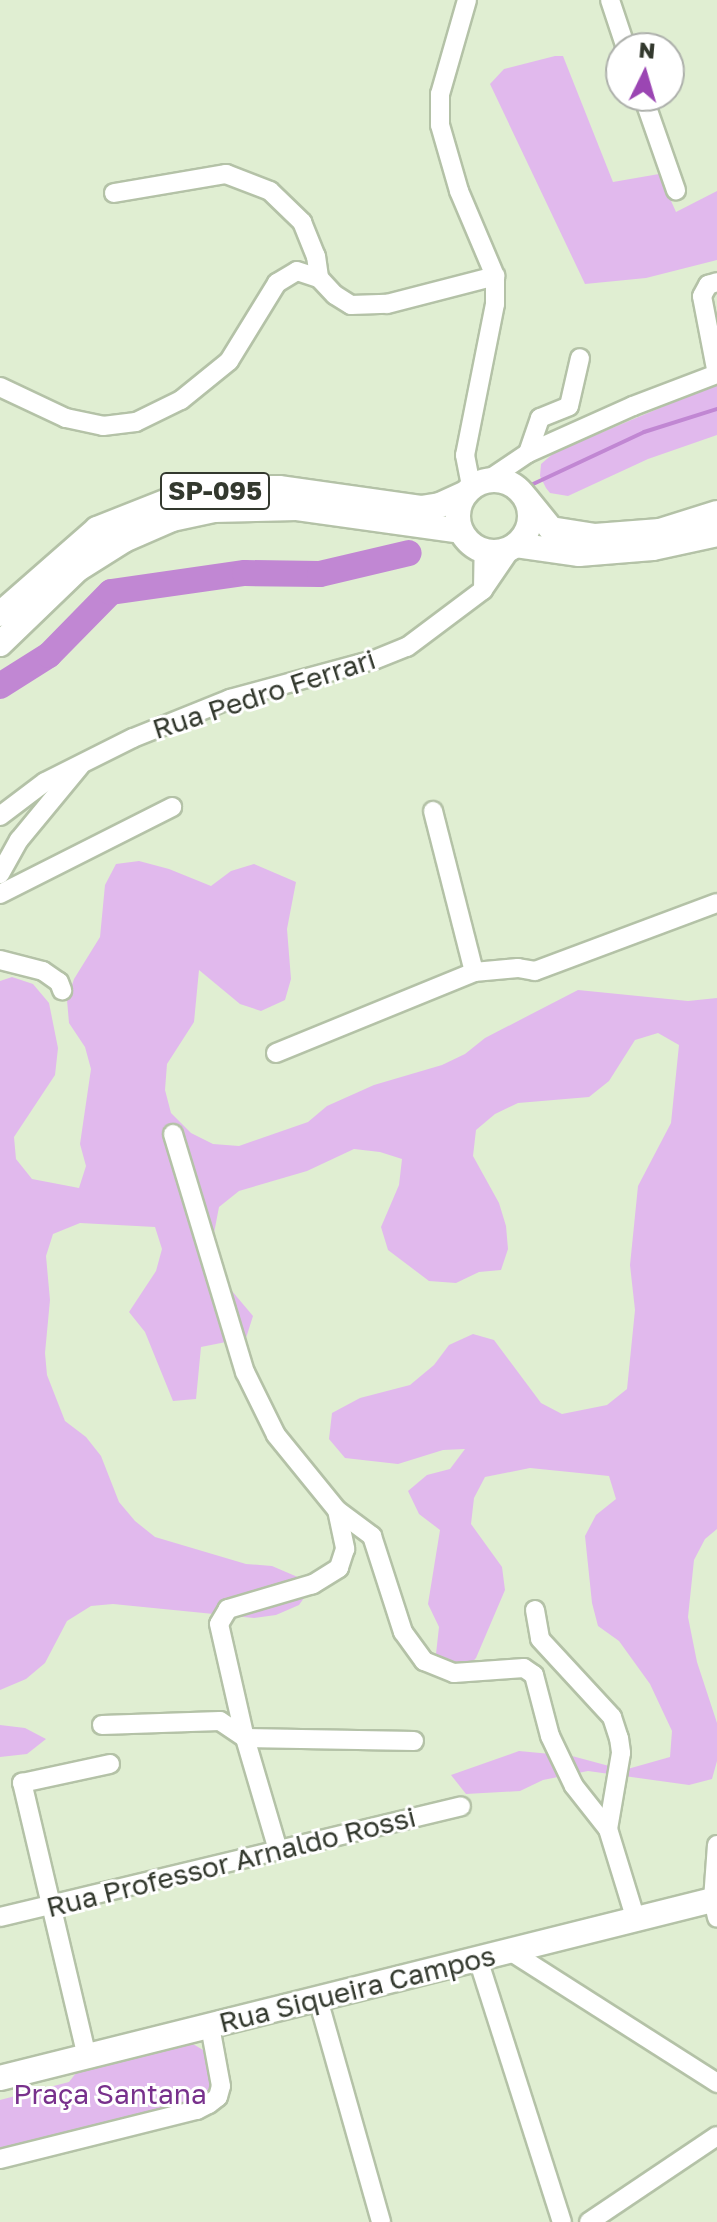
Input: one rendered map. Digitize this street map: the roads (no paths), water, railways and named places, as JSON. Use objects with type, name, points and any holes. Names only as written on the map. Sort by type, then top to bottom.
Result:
[{"type":"main road","points":[[717,513],[660,531],[595,536],[551,529],[510,483],[474,487],[457,512],[460,531],[474,547],[484,551],[514,547],[579,554],[653,548],[717,534]]},
{"type":"main road","name":"SP-095","points":[[0,614],[97,529],[178,497],[233,488],[279,488],[421,508],[440,505],[474,487]]},
{"type":"main road","points":[[514,547],[528,528],[530,508],[526,498]]},
{"type":"main road","name":"SP-095","points":[[0,644],[78,569],[124,540],[172,519],[214,510],[297,508],[460,531]]},
{"type":"main road","name":"Rua Siqueira Campos","points":[[0,2078],[636,1920],[716,1906]]},
{"type":"street","points":[[467,0],[440,94],[440,125],[459,191],[495,276],[495,304],[465,455],[474,487],[528,453],[633,406],[717,374],[702,296],[708,285],[717,282]]},
{"type":"street","points":[[610,0],[621,32]]},
{"type":"street","points":[[649,112],[676,190]]},
{"type":"street","points":[[114,193],[226,174],[270,191],[302,222],[316,256],[319,278]]},
{"type":"street","points":[[0,387],[66,418],[103,426],[136,422],[181,400],[229,361],[277,283],[297,271],[319,278],[335,295],[351,305],[387,304],[495,276]]},
{"type":"street","points":[[528,453],[540,418],[569,406],[580,358]]},
{"type":"street","name":"Rua Pedro Ferrari","points":[[0,816],[45,782],[85,761],[230,699],[374,660],[407,647],[483,590],[514,547]]},
{"type":"street","points":[[483,590],[484,551]]},
{"type":"street","points":[[0,874],[19,840],[85,761]]},
{"type":"street","points":[[0,894],[172,807]]},
{"type":"street","points":[[433,811],[474,972]]},
{"type":"street","points":[[276,1053],[474,972],[518,968],[535,971],[717,903]]},
{"type":"street","points":[[0,960],[43,971],[59,982],[62,990]]},
{"type":"street","points":[[173,1134],[245,1372],[276,1435],[337,1510],[372,1536],[403,1632],[424,1661],[454,1673],[524,1668],[530,1672],[537,1683],[550,1736],[574,1786],[608,1829],[636,1920]]},
{"type":"street","points":[[278,1850],[245,1738],[219,1624],[228,1609],[313,1584],[339,1568],[345,1549],[337,1510]]},
{"type":"street","points":[[535,1610],[540,1639],[612,1717],[619,1738],[619,1766],[608,1829]]},
{"type":"street","points":[[530,1672],[545,1645]]},
{"type":"street","points":[[102,1725],[220,1721],[245,1738],[414,1741]]},
{"type":"street","points":[[87,2057],[22,1783],[110,1764]]},
{"type":"street","name":"Rua Professor Arnaldo Rossi","points":[[0,1917],[461,1806]]},
{"type":"street","points":[[716,1906],[717,1845]]},
{"type":"street","points":[[510,1951],[717,2083]]},
{"type":"street","points":[[478,1959],[562,2222]]},
{"type":"street","points":[[318,1999],[381,2222]]},
{"type":"street","points":[[0,2159],[197,2110],[209,2104],[218,2097],[221,2086],[210,2026]]},
{"type":"street","points":[[589,2222],[717,2136]]},
{"type":"waterway","points":[[531,485],[644,432],[717,409]]},
{"type":"waterway","points":[[0,686],[49,655],[111,592],[245,573],[320,574],[409,553]]},
{"type":"park label","name":"Praça Santana","points":[[110,2094]]}]
